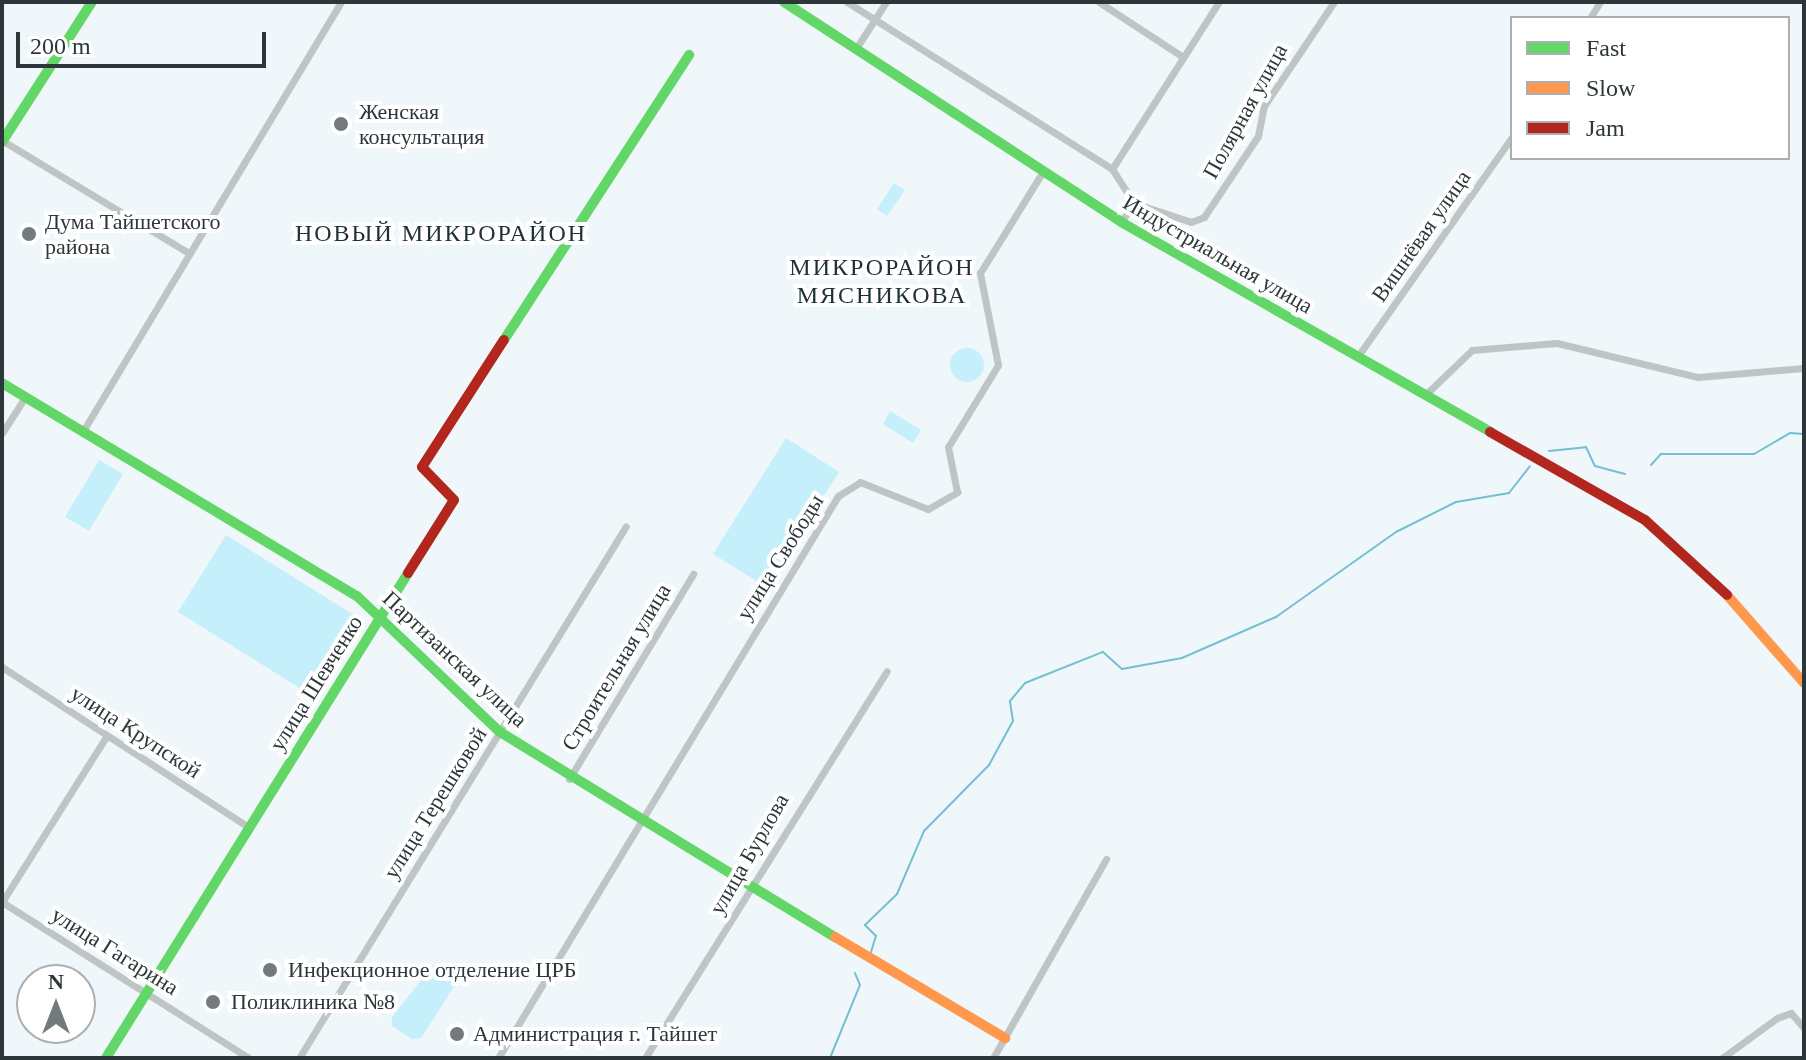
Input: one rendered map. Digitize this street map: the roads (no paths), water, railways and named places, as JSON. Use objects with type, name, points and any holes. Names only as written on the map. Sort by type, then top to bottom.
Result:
[{"type":"street","points":[[92,2],[2,142],[187,252]]},
{"type":"street","points":[[83,431],[187,252],[341,2]]},
{"type":"street","name":"Индустриальная улица","points":[[784,2],[1121,222],[1645,520],[1714,580],[1804,683]]},
{"type":"street","name":"Индустриальная улица","points":[[847,2],[1112,169]]},
{"type":"street","points":[[855,50],[886,2]]},
{"type":"street","points":[[1099,2],[1183,57]]},
{"type":"street","points":[[1121,222],[1134,203],[1112,169],[1219,2]]},
{"type":"street","name":"Полярная улица","points":[[1134,203],[1191,222],[1204,217],[1258,136],[1264,106],[1334,2]]},
{"type":"street","name":"улица Шевченко","points":[[106,1058],[454,500],[422,467],[689,55]]},
{"type":"street","name":"Вишнёвая улица","points":[[1358,356],[1510,140]]},
{"type":"street","name":"улица Свободы","points":[[498,1058],[637,822],[838,496],[860,482],[928,509],[957,492],[948,447],[998,365],[980,273],[1042,173]]},
{"type":"street","points":[[1425,395],[1472,350],[1543,344],[1698,377],[1804,368]]},
{"type":"street","name":"Партизанская улица","points":[[2,383],[381,615],[500,732],[569,779],[750,892],[1005,1038]]},
{"type":"street","points":[[2,433],[25,397]]},
{"type":"street","name":"улица Терешковой","points":[[299,1058],[626,526]]},
{"type":"street","name":"Строительная улица","points":[[569,779],[693,574]]},
{"type":"street","name":"улица Крупской","points":[[2,667],[250,828]]},
{"type":"street","name":"улица Бурлова","points":[[645,1058],[887,671]]},
{"type":"street","points":[[2,902],[107,735]]},
{"type":"street","points":[[993,1058],[1106,859]]},
{"type":"street","name":"улица Гагарина","points":[[2,902],[249,1058]]},
{"type":"street","points":[[1722,1058],[1791,1013],[1804,1028]]},
{"type":"waterway","points":[[1651,465],[1661,454],[1754,454],[1790,433],[1804,434]]},
{"type":"waterway","points":[[1549,451],[1586,447],[1595,466],[1625,474]]},
{"type":"waterway","points":[[871,952],[876,936],[865,925],[897,894],[924,831],[989,765],[1013,721],[1010,701],[1025,683],[1103,652],[1122,669],[1182,658],[1276,617],[1396,532],[1456,502],[1509,493],[1530,466]]},
{"type":"waterway","points":[[830,1058],[860,985],[855,973]]},
{"type":"place","name":"Женская консультация","points":[[341,124]]},
{"type":"place","name":"Дума Тайшетского района","points":[[29,234]]},
{"type":"place","name":"Инфекционное отделение ЦРБ","points":[[270,970]]},
{"type":"place","name":"Поликлиника №8","points":[[213,1002]]},
{"type":"place","name":"Администрация г. Тайшет","points":[[457,1034]]},
{"type":"district","name":"НОВЫЙ МИКРОРАЙОН","points":[[441,234]]},
{"type":"district","name":"МИКРОРАЙОН МЯСНИКОВА","points":[[882,282]]}]
